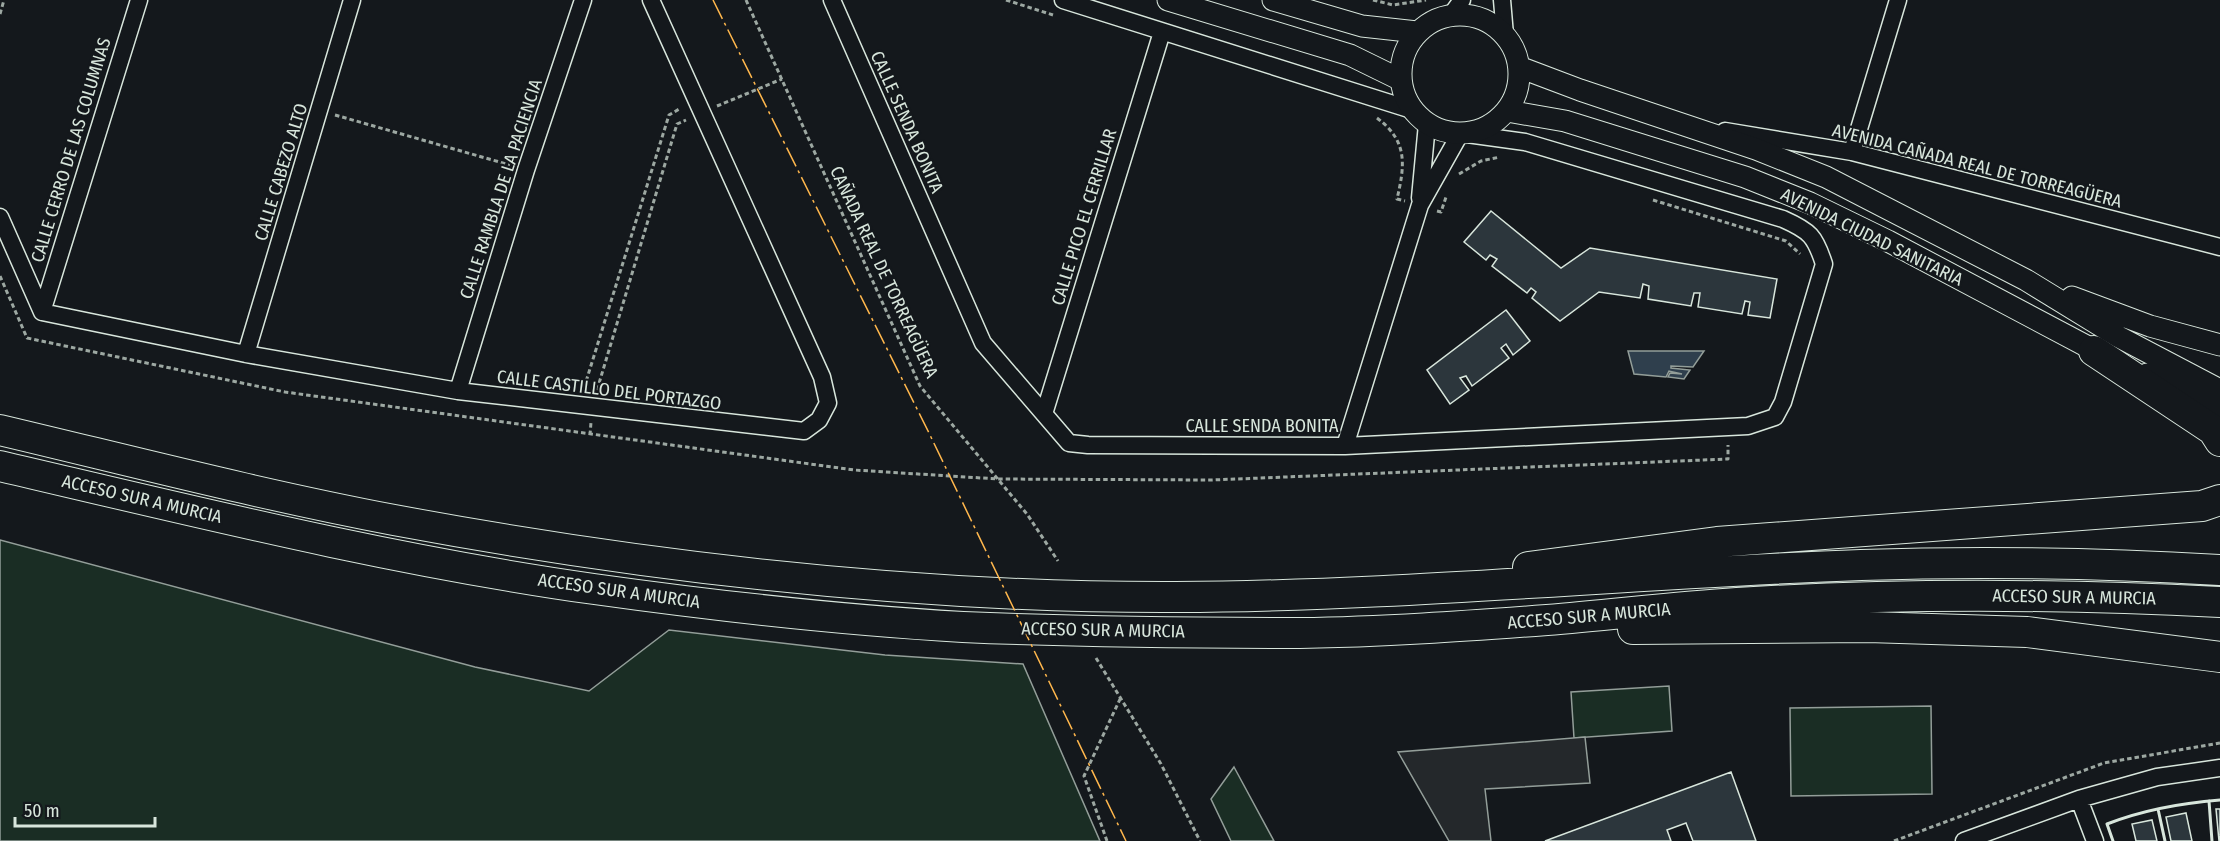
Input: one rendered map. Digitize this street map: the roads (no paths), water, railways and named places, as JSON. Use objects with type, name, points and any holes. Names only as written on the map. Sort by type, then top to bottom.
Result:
[{"type":"highway","points":[[2094,351],[2213,430],[2220,441]]},
{"type":"highway","name":"ACCESO SUR A MURCIA","points":[[0,430],[234,485],[388,518],[587,552],[788,577],[959,591],[1062,596],[1253,596],[1438,590],[1857,566],[2044,563],[2220,570]]},
{"type":"highway","name":"ACCESO SUR A MURCIA","points":[[0,466],[233,521],[487,572],[592,589],[784,612],[959,626],[1087,631],[1303,633],[1546,620],[1734,603],[1861,598],[2048,596],[2220,602]]},
{"type":"highway","points":[[1438,590],[1534,565],[1717,542],[2214,499]]},
{"type":"highway","points":[[1546,620],[1644,630],[1868,627],[2027,632],[2220,657]]},
{"type":"street","name":"CALLE CERRO DE LAS COLUMNAS","points":[[42,312],[139,0]]},
{"type":"street","name":"CALLE CABEZO ALTO","points":[[246,354],[320,111],[351,0]]},
{"type":"street","name":"CALLE RAMBLA DE LA PACIENCIA","points":[[458,391],[526,170],[583,0]]},
{"type":"street","name":"CALLE CASTILLO DEL PORTAZGO","points":[[42,312],[246,354],[458,391],[804,431],[819,420],[828,404],[822,377],[651,0]]},
{"type":"street","name":"CALLE SENDA BONITA","points":[[832,0],[983,343],[1069,443],[1345,446],[1748,426],[1775,417],[1783,402],[1824,264],[1817,242],[1802,228],[1784,219],[1525,142],[1463,134]]},
{"type":"street","points":[[1063,0],[1420,117],[1444,132],[1463,134],[1490,126],[1507,111],[1515,97],[1519,82],[1519,67],[1514,50],[1505,35],[1492,24],[1456,8],[1427,24],[1417,33],[1409,43],[1404,55],[1401,80],[1407,101],[1420,117],[1420,205]]},
{"type":"street","points":[[1168,0],[1350,55],[1401,80]]},
{"type":"street","points":[[1273,0],[1362,26],[1417,33]]},
{"type":"street","points":[[1502,0],[1505,35]]},
{"type":"street","points":[[1851,152],[1898,0]]},
{"type":"street","name":"CALLE PICO EL CERRILLAR","points":[[1044,414],[1162,32]]},
{"type":"street","name":"AVENIDA CIUDAD SANITARIA","points":[[1519,67],[1580,90],[1756,148],[1826,177],[2026,280],[2119,336],[2220,390]]},
{"type":"street","name":"AVENIDA CIUDAD SANITARIA","points":[[1507,111],[1576,124],[1745,177],[1810,203],[1887,241],[2094,351],[2205,399],[2220,408]]},
{"type":"street","name":"AVENIDA CAÑADA REAL DE TORREAGÜERA","points":[[1688,125],[1851,152],[2220,247]]},
{"type":"street","points":[[1345,446],[1420,205],[1463,134]]},
{"type":"street","points":[[0,217],[42,312]]},
{"type":"street","points":[[2026,280],[2150,326],[2220,345]]},
{"type":"street","points":[[1964,841],[2079,799],[2157,777],[2220,768]]},
{"type":"street","points":[[2079,799],[2095,841]]},
{"type":"water","points":[[1628,351],[1704,351],[1693,367],[1671,366],[1671,368],[1690,370],[1684,379],[1668,377],[1670,373],[1682,374],[1669,371],[1666,377],[1634,374]]}]
